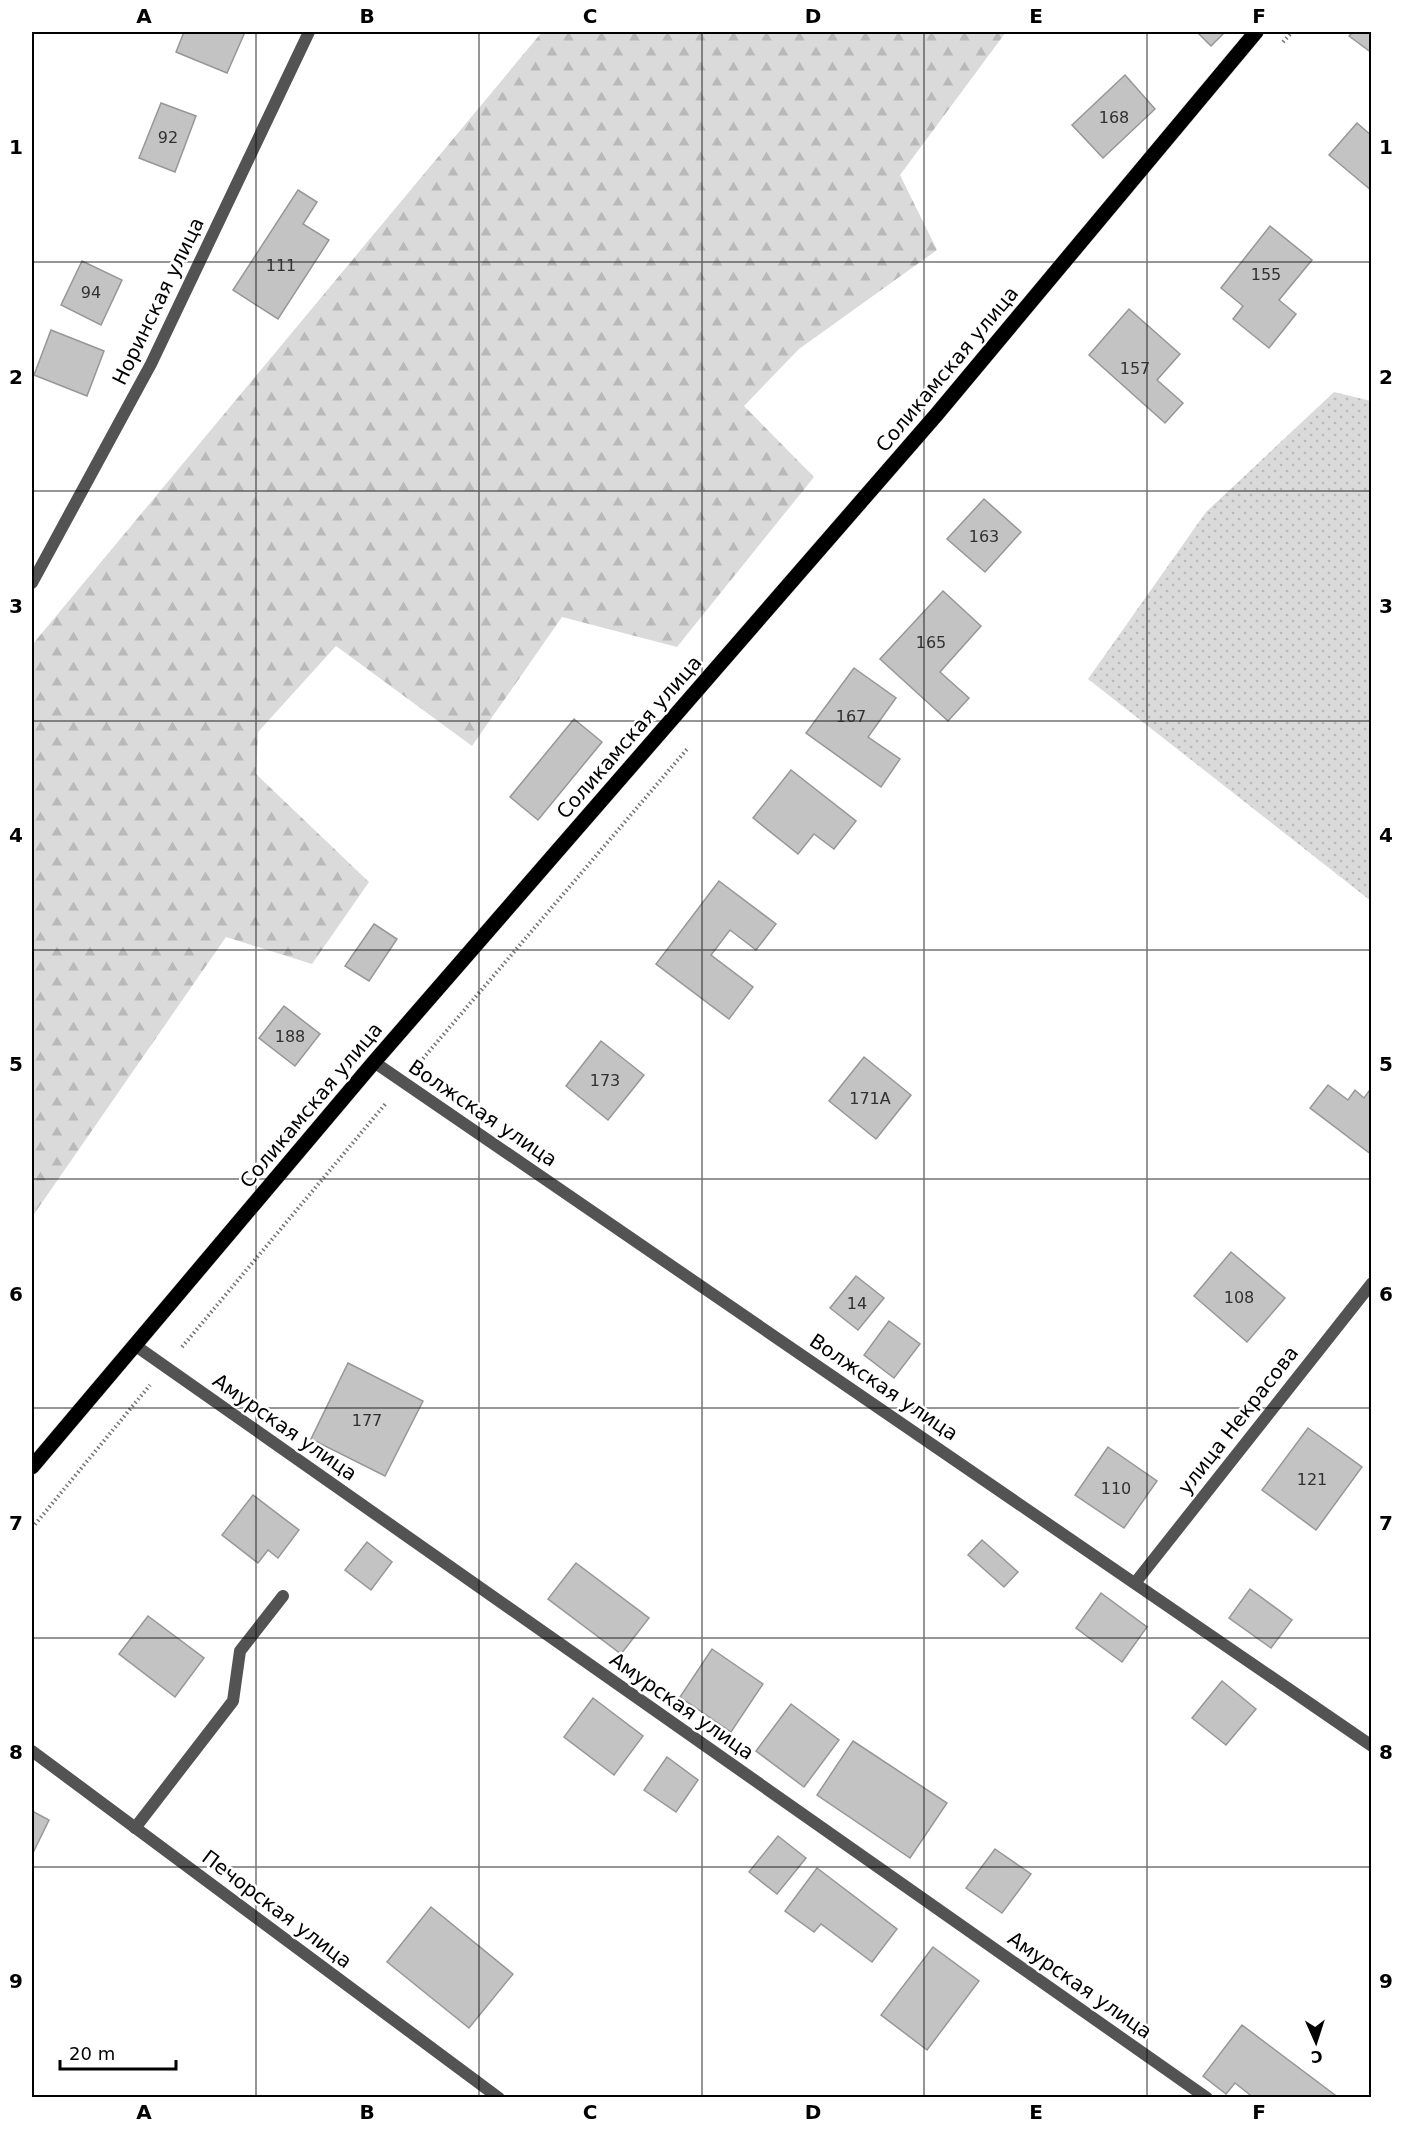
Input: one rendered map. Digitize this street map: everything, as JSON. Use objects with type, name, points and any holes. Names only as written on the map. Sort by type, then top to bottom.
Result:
[{"type":"main road","name":"Соликамская улица","points":[[32,1467],[374,1062],[938,414],[1256,32]]},
{"type":"street","name":"Норинская улица","points":[[32,583],[151,364],[309,32]]},
{"type":"street","name":"Волжская улица","points":[[374,1062],[1371,1746]]},
{"type":"street","name":"улица Некрасова","points":[[1136,1583],[1371,1282]]},
{"type":"street","name":"Амурская улица","points":[[136,1346],[1207,2097]]},
{"type":"street","points":[[135,1828],[233,1701],[240,1652],[283,1596]]},
{"type":"street","name":"Печорская улица","points":[[32,1751],[498,2097]]},
{"type":"path","points":[[1276,50],[1292,32]]},
{"type":"path","points":[[32,1528],[403,1082],[695,738]]},
{"type":"green space","points":[[542,32],[1006,32],[900,175],[937,250],[799,349],[744,406],[814,477],[677,647],[562,617],[472,746],[336,646],[258,732],[256,774],[369,882],[312,964],[226,937],[32,1217],[32,645]]},
{"type":"green space","points":[[1334,392],[1371,401],[1371,901],[1088,679],[1206,512]]},
{"type":"building","points":[[184,32],[245,32],[227,73],[176,52]]},
{"type":"building","points":[[1197,32],[1225,32],[1211,46]]},
{"type":"building","points":[[1353,32],[1372,32],[1372,53],[1349,36]]},
{"type":"building","points":[[1125,75],[1155,109],[1103,158],[1072,125]]},
{"type":"building","points":[[161,103],[196,116],[175,172],[139,158]]},
{"type":"building","points":[[1357,123],[1372,136],[1372,191],[1329,155]]},
{"type":"building","points":[[298,190],[317,202],[303,224],[329,240],[278,319],[233,290]]},
{"type":"building","points":[[1270,226],[1312,260],[1279,300],[1296,314],[1269,348],[1233,319],[1243,306],[1221,288]]},
{"type":"building","points":[[82,261],[122,280],[101,325],[61,305]]},
{"type":"building","points":[[1129,309],[1180,354],[1157,380],[1183,403],[1165,423],[1089,355]]},
{"type":"building","points":[[51,330],[104,351],[87,396],[34,375]]},
{"type":"building","points":[[984,499],[1021,532],[985,572],[947,539]]},
{"type":"building","points":[[943,591],[981,626],[940,672],[969,698],[948,721],[880,659]]},
{"type":"building","points":[[854,668],[896,698],[868,737],[900,759],[881,787],[806,733]]},
{"type":"building","points":[[574,719],[602,742],[538,820],[510,797]]},
{"type":"building","points":[[791,770],[856,821],[834,849],[814,834],[798,854],[753,818]]},
{"type":"building","points":[[719,881],[776,924],[756,950],[730,930],[711,955],[753,987],[729,1019],[656,964]]},
{"type":"building","points":[[374,924],[397,939],[369,981],[345,966]]},
{"type":"building","points":[[284,1006],[320,1034],[295,1066],[259,1038]]},
{"type":"building","points":[[601,1041],[644,1075],[608,1120],[566,1086]]},
{"type":"building","points":[[864,1057],[911,1095],[876,1139],[829,1101]]},
{"type":"building","points":[[1328,1085],[1348,1100],[1355,1090],[1364,1098],[1372,1087],[1372,1155],[1310,1108]]},
{"type":"building","points":[[1231,1252],[1285,1298],[1247,1342],[1194,1296]]},
{"type":"building","points":[[856,1276],[884,1298],[858,1330],[830,1308]]},
{"type":"building","points":[[889,1321],[920,1344],[894,1378],[864,1355]]},
{"type":"building","points":[[348,1363],[423,1401],[385,1476],[311,1439]]},
{"type":"building","points":[[1308,1428],[1362,1467],[1316,1530],[1262,1490]]},
{"type":"building","points":[[1108,1447],[1157,1481],[1124,1528],[1075,1495]]},
{"type":"building","points":[[253,1495],[299,1530],[278,1558],[268,1550],[258,1563],[222,1535]]},
{"type":"building","points":[[982,1540],[1018,1572],[1004,1587],[968,1555]]},
{"type":"building","points":[[367,1542],[392,1562],[371,1590],[345,1570]]},
{"type":"building","points":[[576,1563],[649,1618],[621,1654],[548,1599]]},
{"type":"building","points":[[1250,1589],[1292,1620],[1271,1648],[1229,1618]]},
{"type":"building","points":[[1101,1593],[1147,1627],[1122,1662],[1076,1628]]},
{"type":"building","points":[[148,1616],[204,1658],[175,1697],[119,1654]]},
{"type":"building","points":[[712,1649],[763,1684],[731,1732],[680,1697]]},
{"type":"building","points":[[1222,1681],[1256,1709],[1226,1745],[1192,1718]]},
{"type":"building","points":[[593,1698],[643,1736],[614,1775],[564,1737]]},
{"type":"building","points":[[791,1704],[839,1740],[804,1787],[756,1751]]},
{"type":"building","points":[[853,1741],[947,1803],[910,1858],[817,1795]]},
{"type":"building","points":[[667,1757],[698,1780],[676,1812],[644,1790]]},
{"type":"building","points":[[32,1811],[49,1820],[32,1855]]},
{"type":"building","points":[[778,1836],[806,1858],[777,1894],[749,1872]]},
{"type":"building","points":[[995,1849],[1031,1874],[1002,1913],[966,1888]]},
{"type":"building","points":[[817,1868],[897,1929],[872,1962],[821,1924],[814,1932],[785,1911]]},
{"type":"building","points":[[431,1907],[513,1974],[469,2028],[387,1962]]},
{"type":"building","points":[[933,1947],[979,1981],[927,2050],[881,2015]]},
{"type":"building","points":[[1242,2025],[1339,2098],[1254,2098],[1235,2083],[1226,2094],[1203,2076]]}]
